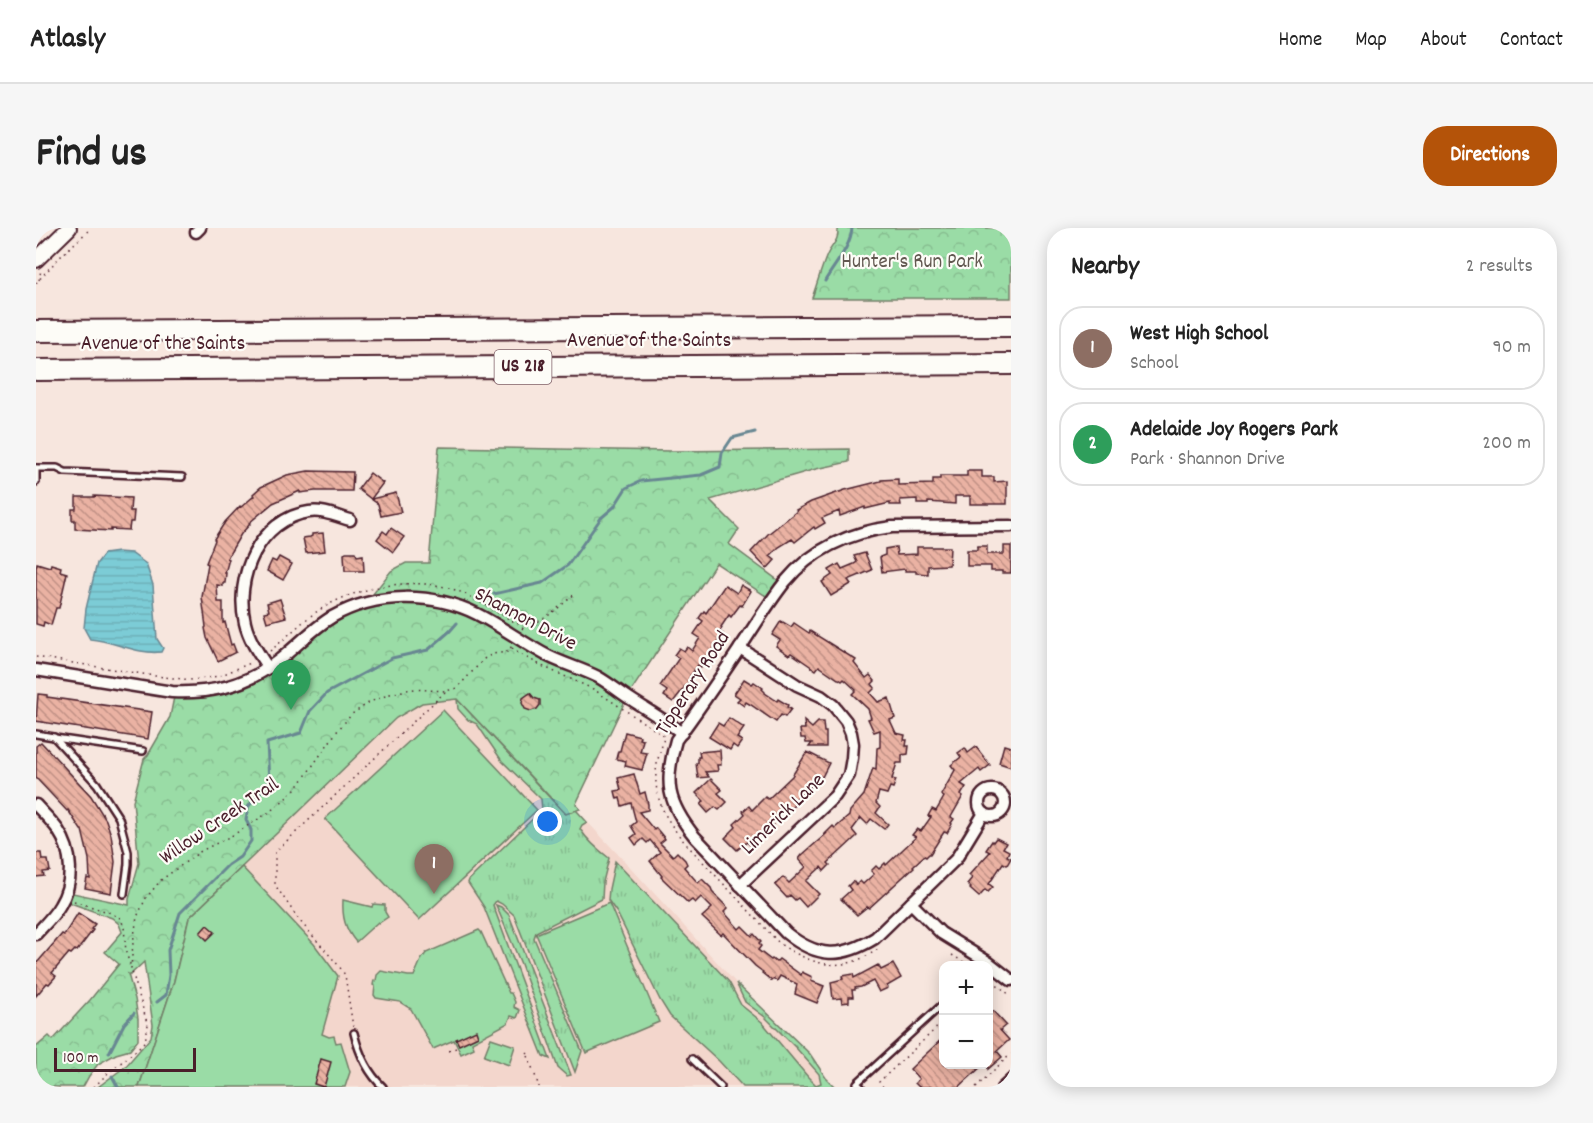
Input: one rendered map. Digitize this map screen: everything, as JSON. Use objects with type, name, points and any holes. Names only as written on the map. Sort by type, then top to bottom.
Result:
[{"type":"highway","name":"Avenue of the Saints","points":[[36,331],[1011,326]]},
{"type":"highway","name":"Avenue of the Saints","points":[[36,370],[1011,364]]},
{"type":"street","points":[[36,260],[69,228]]},
{"type":"street","points":[[268,668],[249,634],[242,605],[245,576],[255,551],[274,528],[296,515],[324,512],[350,520]]},
{"type":"street","name":"Tipperary Road","points":[[984,813],[956,859],[875,938],[860,947],[843,952],[812,950],[786,933],[683,822],[674,805],[669,784],[669,771],[676,740],[785,582],[812,556],[845,538],[876,529],[1011,526]]},
{"type":"street","name":"Shannon Drive","points":[[36,670],[172,692],[193,693],[213,690],[251,678],[268,668],[315,629],[346,610],[386,599],[439,600],[478,615],[547,656],[597,677],[682,733]]},
{"type":"street","name":"Limerick Lane","points":[[740,648],[797,686],[821,696],[833,705],[846,721],[853,744],[849,775],[835,796],[740,885]]},
{"type":"street","points":[[36,805],[63,838],[70,862],[70,874],[59,908],[36,934]]},
{"type":"street","points":[[911,903],[941,933],[980,961]]},
{"type":"street","points":[[993,969],[1011,980]]},
{"type":"lane","points":[[36,482],[36,468],[57,468],[65,472],[182,477]]},
{"type":"lane","points":[[36,734],[142,751]]},
{"type":"lane","points":[[54,737],[97,784],[119,818],[128,852],[124,894]]},
{"type":"lane","points":[[861,1087],[857,1083],[939,1008]]},
{"type":"lane","points":[[354,1033],[363,1060],[370,1073],[383,1087]]},
{"type":"lane","points":[[692,1059],[721,1087]]},
{"type":"lane","points":[[1000,1087],[1011,1077]]},
{"type":"path","points":[[37,282],[91,228]]},
{"type":"path","points":[[36,657],[192,680],[219,676],[245,667],[276,646],[312,614],[366,589],[388,584],[431,585],[457,591],[524,626],[530,622],[539,621],[576,593]]},
{"type":"path","points":[[354,1033],[350,1019],[345,975],[299,920],[275,885],[275,852],[446,691],[457,688],[485,658],[507,652],[511,648],[544,667],[593,689],[664,736]]},
{"type":"path","name":"Willow Creek Trail","points":[[131,968],[137,917],[146,898],[161,880],[201,851],[233,835],[268,813],[299,785],[352,714],[370,702],[411,689],[446,691]]},
{"type":"path","name":"Willow Creek Trail","points":[[74,900],[120,918],[124,926],[126,953],[148,1026],[145,1041],[94,1087]]},
{"type":"path","points":[[952,955],[962,961]]},
{"type":"path","points":[[993,981],[1011,996]]},
{"type":"path","points":[[883,1087],[879,1082],[939,1027]]},
{"type":"path","points":[[449,1051],[458,1047]]},
{"type":"path","points":[[976,1087],[1011,1054]]},
{"type":"shaded area","points":[[469,697],[736,983],[810,1054],[835,1087],[139,1087],[189,918],[396,718],[422,703]]},
{"type":"green space","name":"Hunter's Run Park","points":[[838,228],[1011,228],[1011,298],[812,298],[827,255],[836,240]]},
{"type":"green space","points":[[439,447],[671,451],[849,449],[849,462],[816,469],[710,500],[739,529],[729,544],[783,584],[772,600],[716,563],[627,697],[576,804],[580,809],[566,814],[457,699],[422,703],[396,718],[189,918],[174,981],[139,1087],[98,1087],[126,1066],[151,1037],[153,1025],[144,962],[130,975],[128,974],[138,1018],[138,1040],[130,1050],[116,1054],[98,1064],[83,1087],[46,1087],[36,1076],[36,1047],[49,1036],[53,1040],[119,964],[105,952],[122,932],[119,924],[112,918],[68,902],[73,893],[129,905],[139,863],[133,801],[144,759],[170,717],[175,692],[251,678],[315,629],[366,603],[391,571],[406,563],[429,563]]},
{"type":"green space","points":[[457,699],[565,814],[576,810],[587,822],[580,829],[593,845],[609,858],[603,882],[602,899],[536,932],[534,938],[582,1051],[575,1072],[514,915],[496,901],[493,905],[550,1059],[543,1056],[484,907],[468,883],[542,810],[541,799],[502,761],[477,724],[468,720],[458,709]]},
{"type":"green space","points":[[443,710],[537,810],[419,920],[325,819]]},
{"type":"green space","points":[[615,861],[729,982],[741,1005],[762,1022],[808,1077],[816,1085],[821,1083],[819,1074],[797,1049],[765,1017],[745,1002],[736,983],[810,1054],[835,1087],[743,1087],[719,1061],[670,1016],[617,913],[608,900]]},
{"type":"green space","points":[[242,867],[314,944],[338,976],[322,1034],[329,1037],[334,1036],[336,1043],[341,1042],[350,1072],[345,1087],[139,1087],[174,981],[189,918]]},
{"type":"green space","points":[[343,900],[372,907],[373,904],[385,905],[388,917],[378,922],[356,942],[345,922]]},
{"type":"green space","points":[[609,903],[659,1022],[586,1053],[536,934]]},
{"type":"green space","points":[[496,905],[509,915],[571,1075],[567,1076],[558,1068],[521,964]]},
{"type":"green space","points":[[479,930],[511,993],[515,1002],[514,1007],[520,1010],[517,1018],[511,1016],[508,1023],[472,1042],[474,1048],[461,1054],[454,1040],[433,1049],[411,1009],[400,1002],[376,998],[374,980],[376,981],[381,971],[414,976],[426,953]]},
{"type":"green space","points":[[491,1038],[515,1046],[509,1065],[484,1056]]},
{"type":"water","points":[[131,553],[146,564],[153,585],[157,639],[163,648],[161,652],[144,652],[90,639],[84,628],[97,563],[104,554]]},
{"type":"building","points":[[308,471],[353,472],[352,491],[300,493],[300,491],[273,503],[249,523],[227,558],[229,559],[225,583],[223,586],[217,585],[218,602],[223,602],[223,623],[225,622],[231,645],[233,644],[236,652],[218,661],[207,638],[202,597],[208,564],[206,563],[214,539],[225,522],[261,487],[287,475]]},
{"type":"building","points":[[967,471],[982,471],[982,477],[994,477],[994,482],[1007,481],[1007,504],[970,504],[970,496],[955,496],[955,504],[928,502],[928,504],[917,504],[917,499],[900,500],[901,505],[890,505],[890,503],[865,509],[865,507],[840,516],[839,511],[822,518],[825,523],[815,529],[814,527],[795,542],[792,539],[779,547],[770,556],[775,560],[767,569],[751,552],[796,510],[811,502],[881,480],[898,479],[898,485],[933,484],[933,479],[940,479],[940,476],[967,476]]},
{"type":"building","points":[[370,473],[383,483],[371,499],[358,489]]},
{"type":"building","points":[[396,493],[401,512],[381,516],[378,504],[371,499]]},
{"type":"building","points":[[76,497],[131,498],[130,511],[134,511],[133,522],[130,522],[129,530],[75,529],[72,509],[76,509]]},
{"type":"building","points":[[391,528],[404,537],[393,552],[377,539],[383,531],[387,534]]},
{"type":"building","points":[[323,533],[325,551],[306,553],[303,538]]},
{"type":"building","points":[[977,546],[987,546],[987,554],[1004,554],[1004,546],[1011,546],[1011,573],[991,571],[991,566],[967,566],[967,550],[977,550]]},
{"type":"building","points":[[896,547],[897,555],[917,554],[917,547],[950,547],[949,565],[928,566],[928,574],[905,571],[905,569],[882,572],[880,557],[885,555],[885,549]]},
{"type":"building","points":[[355,552],[357,556],[363,555],[364,571],[345,571],[344,554]]},
{"type":"building","points":[[865,553],[872,570],[848,580],[851,584],[831,596],[822,582],[832,575],[829,570],[839,564],[842,569],[854,564],[857,562],[854,556]]},
{"type":"building","points":[[279,557],[292,564],[283,580],[267,571],[272,560],[276,562]]},
{"type":"building","points":[[37,563],[50,567],[51,564],[61,567],[60,571],[67,573],[59,608],[56,608],[51,625],[44,622],[43,626],[36,624]]},
{"type":"building","points":[[725,585],[737,593],[741,585],[751,591],[742,606],[740,605],[731,617],[729,615],[719,632],[723,634],[701,667],[698,665],[689,678],[691,679],[673,702],[664,696],[667,691],[660,686],[679,658],[674,655],[679,648],[684,651],[687,647],[692,651],[700,638],[694,634],[703,621],[699,618],[704,611],[706,613]]},
{"type":"building","points":[[280,599],[286,617],[267,622],[264,612],[269,611],[267,603]]},
{"type":"building","points":[[781,621],[791,627],[794,623],[809,633],[810,631],[856,660],[854,663],[866,678],[870,675],[875,681],[872,684],[875,688],[870,693],[878,702],[889,698],[895,718],[890,720],[896,733],[905,735],[906,746],[909,746],[908,754],[902,755],[902,763],[897,763],[892,779],[896,780],[893,788],[890,787],[887,794],[879,792],[876,803],[880,807],[876,813],[888,824],[884,829],[871,819],[867,824],[861,818],[852,830],[857,836],[828,863],[830,865],[824,871],[821,867],[806,881],[819,894],[806,907],[798,898],[795,900],[790,895],[787,898],[775,885],[783,877],[789,883],[806,867],[799,859],[802,855],[833,826],[835,828],[849,816],[850,811],[864,795],[873,768],[876,769],[880,730],[874,732],[868,719],[871,718],[868,709],[852,694],[856,690],[844,679],[842,681],[838,679],[819,666],[816,670],[776,646],[780,640],[772,635]]},
{"type":"building","points":[[744,679],[752,684],[754,682],[763,688],[765,693],[788,705],[787,707],[791,709],[785,717],[781,715],[776,722],[746,702],[744,706],[737,701],[740,698],[734,694]]},
{"type":"building","points":[[530,693],[534,698],[540,700],[537,709],[531,711],[525,709],[522,703],[523,698]]},
{"type":"building","points":[[38,694],[152,712],[148,739],[36,721]]},
{"type":"building","points":[[729,718],[744,728],[737,738],[742,741],[737,748],[733,745],[730,750],[709,737],[718,723],[723,726]]},
{"type":"building","points":[[804,721],[812,728],[818,722],[823,722],[826,747],[809,747],[812,743],[806,743],[805,738],[801,738],[800,729],[805,729]]},
{"type":"building","points":[[625,732],[640,736],[639,739],[643,740],[640,752],[647,753],[642,770],[625,766],[626,761],[616,759]]},
{"type":"building","points":[[41,742],[91,796],[106,820],[115,862],[111,893],[85,888],[87,878],[90,879],[89,859],[82,830],[68,810],[36,778],[36,746]]},
{"type":"building","points":[[1004,745],[1011,747],[1011,767],[999,763]]},
{"type":"building","points":[[976,747],[990,765],[981,772],[979,769],[961,784],[966,787],[951,817],[954,819],[947,833],[944,832],[930,854],[924,856],[869,908],[867,907],[857,915],[841,899],[851,890],[848,886],[853,881],[856,885],[860,881],[863,884],[874,874],[871,871],[876,866],[879,869],[885,863],[886,865],[916,837],[912,835],[917,829],[921,831],[931,817],[928,816],[932,809],[936,811],[944,797],[941,795],[955,770],[951,765],[961,757],[958,753],[965,748],[968,753]]},
{"type":"building","points":[[720,750],[721,765],[717,765],[718,771],[705,772],[709,777],[698,778],[696,763],[700,757],[699,752]]},
{"type":"building","points":[[807,752],[829,763],[822,777],[817,775],[810,788],[808,787],[795,800],[798,802],[786,812],[783,808],[769,821],[773,825],[751,846],[747,842],[737,850],[725,838],[736,827],[734,824],[745,814],[743,811],[749,806],[752,810],[765,797],[768,799],[792,776]]},
{"type":"building","points":[[634,774],[640,794],[645,792],[648,804],[648,810],[639,812],[665,839],[660,843],[673,856],[677,852],[685,860],[687,864],[684,867],[698,883],[702,879],[711,888],[728,908],[724,912],[739,929],[742,926],[752,936],[754,934],[761,942],[758,950],[771,960],[776,962],[779,959],[801,975],[802,972],[812,977],[811,981],[824,986],[817,1003],[795,994],[797,984],[780,976],[777,981],[774,979],[772,981],[762,973],[723,933],[721,935],[702,917],[712,908],[701,897],[695,903],[692,900],[688,903],[661,877],[650,861],[660,852],[650,840],[647,843],[643,839],[636,845],[631,838],[636,834],[631,826],[636,822],[631,803],[622,806],[620,798],[617,799],[615,791],[621,790],[618,778]]},
{"type":"building","points":[[711,779],[722,790],[718,793],[727,802],[719,810],[715,807],[708,813],[701,805],[704,801],[696,793]]},
{"type":"building","points":[[996,838],[1006,843],[1003,848],[1009,851],[1007,856],[1011,858],[1007,865],[1003,863],[989,884],[993,887],[988,892],[985,890],[979,897],[967,884],[972,878],[969,875],[990,852],[986,850]]},
{"type":"building","points":[[36,853],[41,853],[42,860],[48,860],[50,871],[43,872],[44,876],[36,877]]},
{"type":"building","points":[[78,913],[95,924],[91,929],[93,930],[77,951],[69,953],[52,973],[56,976],[36,996],[36,964],[62,934],[64,935]]},
{"type":"building","points":[[207,925],[215,932],[207,940],[200,933]]},
{"type":"building","points":[[893,964],[901,978],[887,986],[888,988],[879,992],[873,981],[852,990],[853,997],[849,997],[849,1002],[842,1003],[841,998],[833,999],[831,982],[843,979],[842,976],[853,974],[854,978],[878,965],[881,970]]},
{"type":"building","points":[[993,1011],[1006,1025],[1000,1030],[1009,1040],[997,1051],[1002,1057],[993,1065]]},
{"type":"building","points":[[476,1030],[478,1036],[459,1045],[456,1039]]},
{"type":"building","points":[[939,1042],[939,1069],[979,1069],[959,1087],[919,1087],[915,1083],[919,1079],[910,1069]]},
{"type":"building","points":[[321,1059],[331,1062],[324,1087],[314,1084]]},
{"type":"waterway","points":[[825,281],[849,242],[852,228]]},
{"type":"waterway","points":[[494,594],[542,583],[568,565],[601,518],[614,507],[626,488],[641,481],[701,475],[720,467],[722,453],[732,438],[755,432]]},
{"type":"waterway","points":[[157,1002],[166,995],[169,975],[168,950],[180,913],[228,865],[240,857],[251,841],[251,830],[246,820],[248,807],[269,782],[267,743],[301,733],[310,711],[327,693],[392,658],[428,650],[457,623]]},
{"type":"waterway","points":[[109,1053],[124,1024],[134,1013]]},
{"type":"waterway","points":[[112,1076],[118,1087]]},
{"type":"place","name":"Adelaide Joy Rogers Park","points":[[291,710]]},
{"type":"place","name":"West High School","points":[[434,894]]}]
